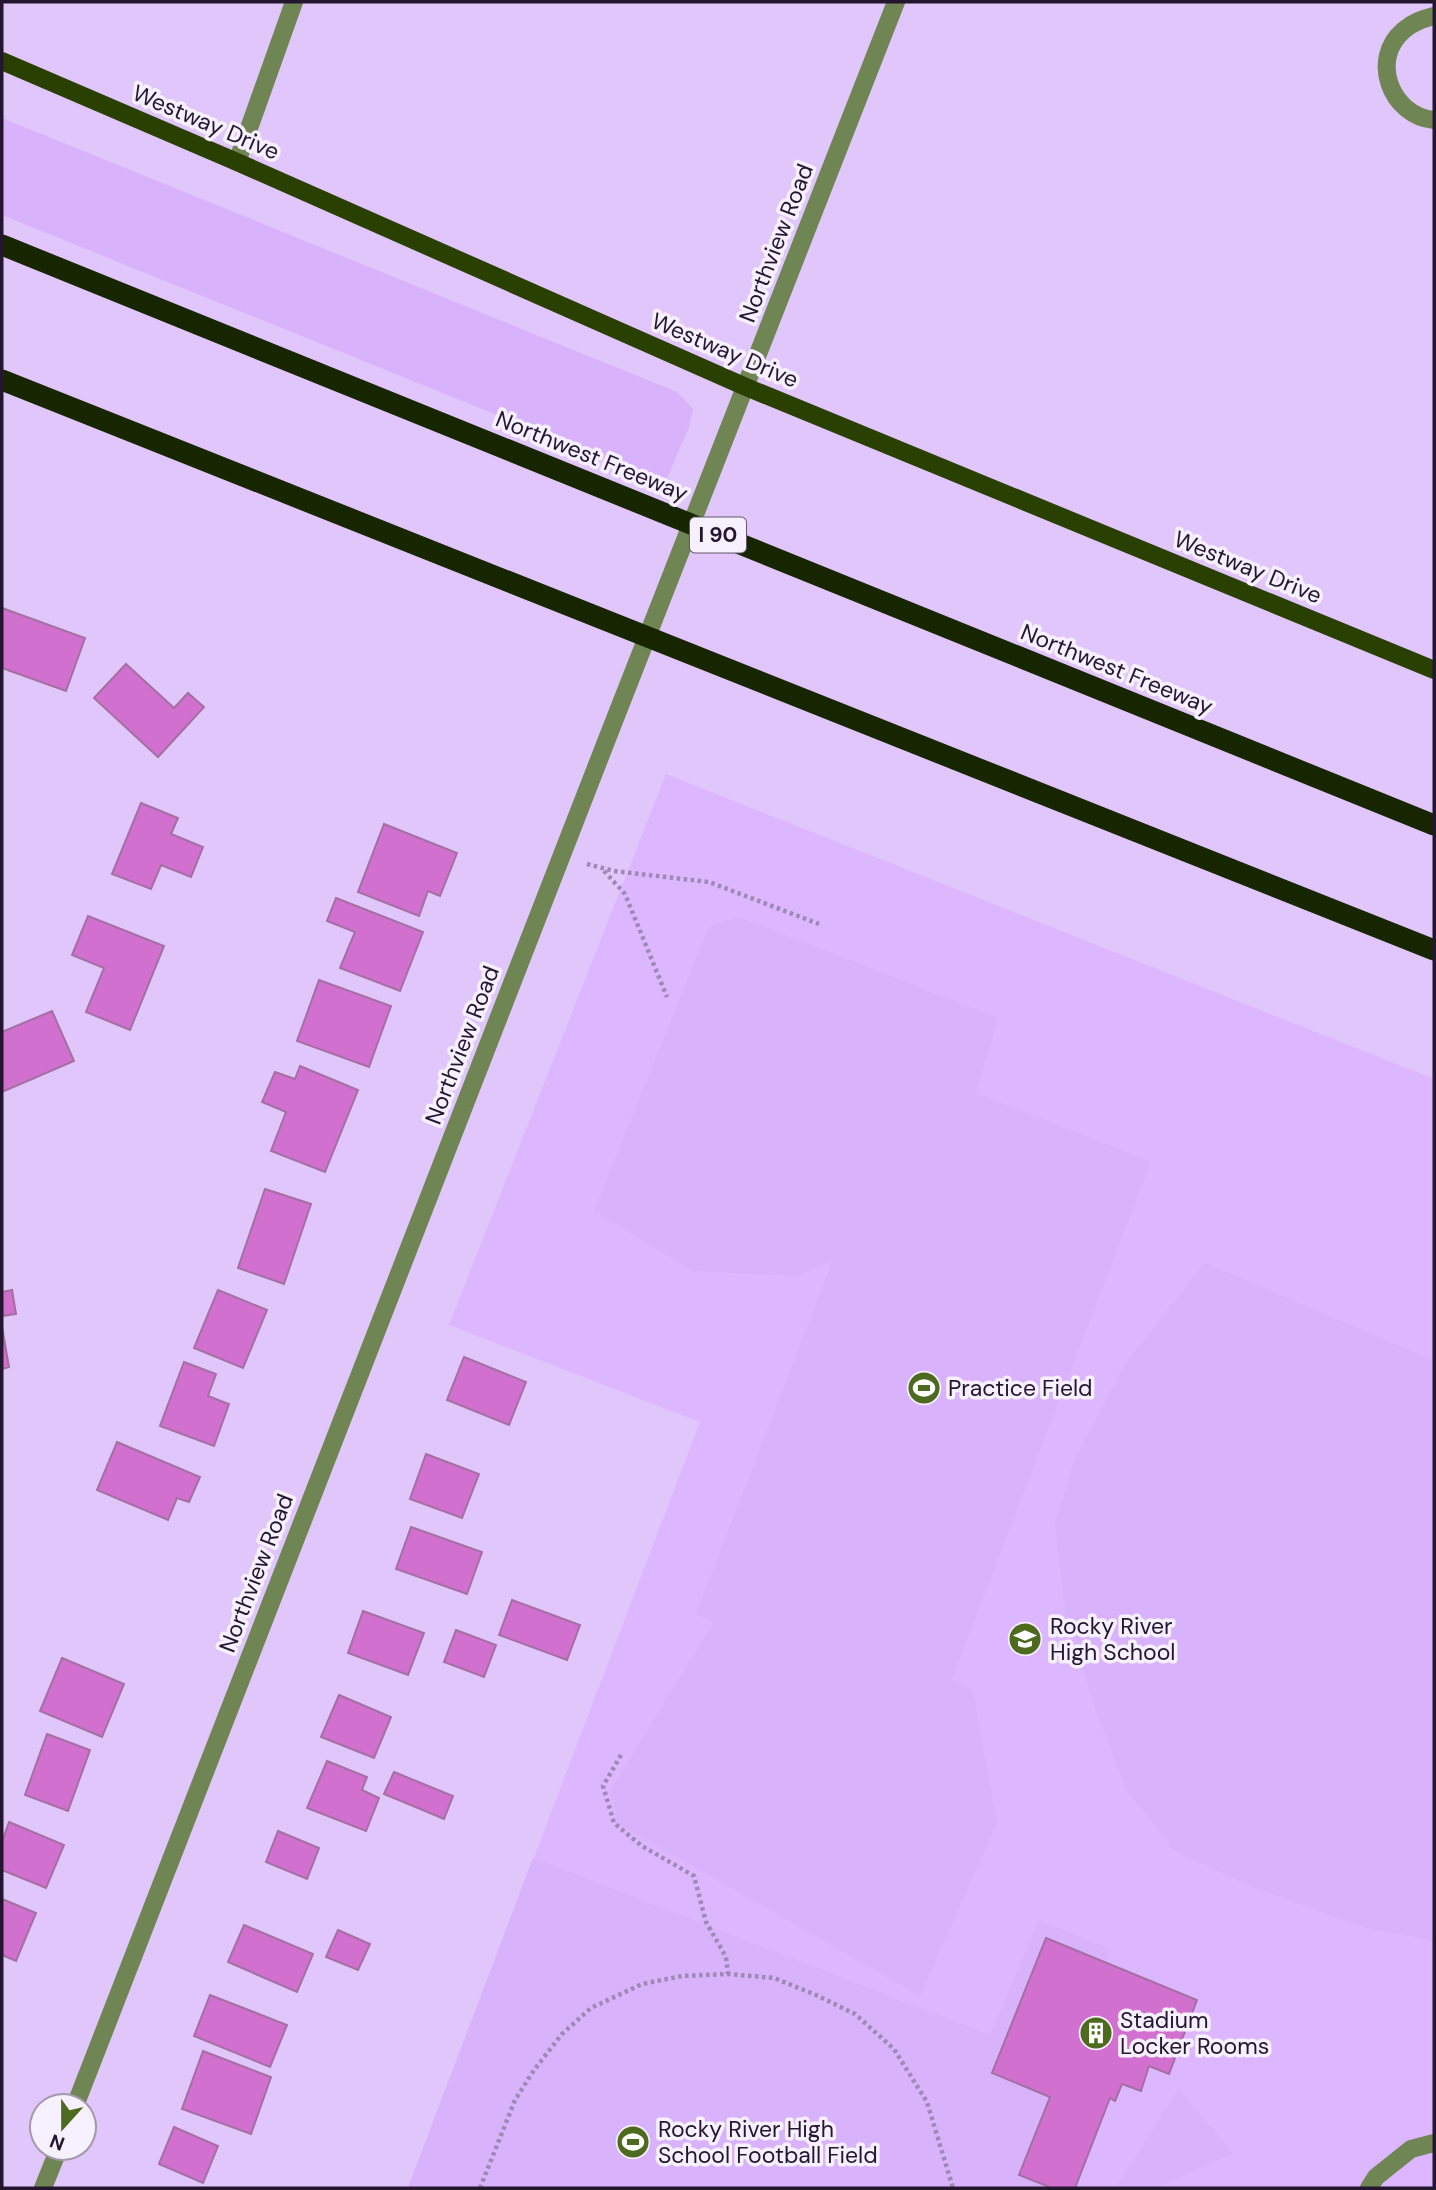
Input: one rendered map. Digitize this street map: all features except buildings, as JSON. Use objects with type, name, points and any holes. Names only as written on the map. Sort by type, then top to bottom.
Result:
[{"type":"highway","name":"Northwest Freeway","points":[[2,246],[1434,825]]},
{"type":"highway","points":[[2,380],[1434,950]]},
{"type":"main road","name":"Westway Drive","points":[[2,61],[746,387],[1434,670]]},
{"type":"street","points":[[237,162],[294,2]]},
{"type":"street","name":"Northview Road","points":[[80,2092],[896,2]]},
{"type":"street","points":[[1434,16],[1418,21],[1402,31],[1392,46],[1387,63],[1388,82],[1396,98],[1408,112],[1434,120]]},
{"type":"street","points":[[1369,2188],[1376,2177],[1411,2149],[1434,2143]]},
{"type":"street","points":[[43,2188],[53,2162]]},
{"type":"path","points":[[587,864],[709,882],[819,924]]},
{"type":"path","points":[[602,868],[625,894],[667,997]]},
{"type":"path","points":[[621,1755],[603,1786],[614,1823],[642,1846],[694,1876],[706,1922],[726,1957],[728,1974]]},
{"type":"path","points":[[480,2188],[514,2100],[562,2034],[591,2008],[642,1984],[682,1976],[728,1974],[775,1978],[816,1995],[855,2014],[894,2049],[927,2102],[953,2188]]},
{"type":"shaded area","points":[[2,118],[677,392],[693,409],[689,427],[665,483],[2,215]]},
{"type":"shaded area","name":"Rocky River High School","points":[[666,774],[1434,1079],[1434,2188],[408,2188],[700,1422],[449,1325]]},
{"type":"shaded area","points":[[739,917],[998,1018],[976,1093],[1151,1162],[952,1679],[973,1691],[997,1823],[920,1996],[617,1823],[610,1791],[714,1622],[696,1614],[833,1260],[796,1276],[692,1271],[594,1211],[709,926]]},
{"type":"shaded area","points":[[1205,1263],[1434,1361],[1434,1941],[1365,1928],[1243,1883],[1175,1851],[1126,1789],[1095,1708],[1065,1609],[1055,1524],[1075,1458],[1125,1364]]},
{"type":"shaded area","points":[[533,1858],[990,2035],[1039,1921],[1110,1949],[1106,1963],[1197,2000],[1169,2074],[1149,2066],[1141,2091],[1122,2084],[1115,2101],[1109,2098],[1075,2188],[408,2188]]},
{"type":"shaded area","points":[[1179,2089],[1233,2154],[1155,2188],[1115,2188]]},
{"type":"place","name":"Practice Field","points":[[924,1388]]},
{"type":"place","name":"Rocky River High School","points":[[1025,1639]]},
{"type":"place","name":"Stadium Locker Rooms","points":[[1096,2033]]},
{"type":"place","name":"Rocky River High School Football Field","points":[[633,2142]]}]
